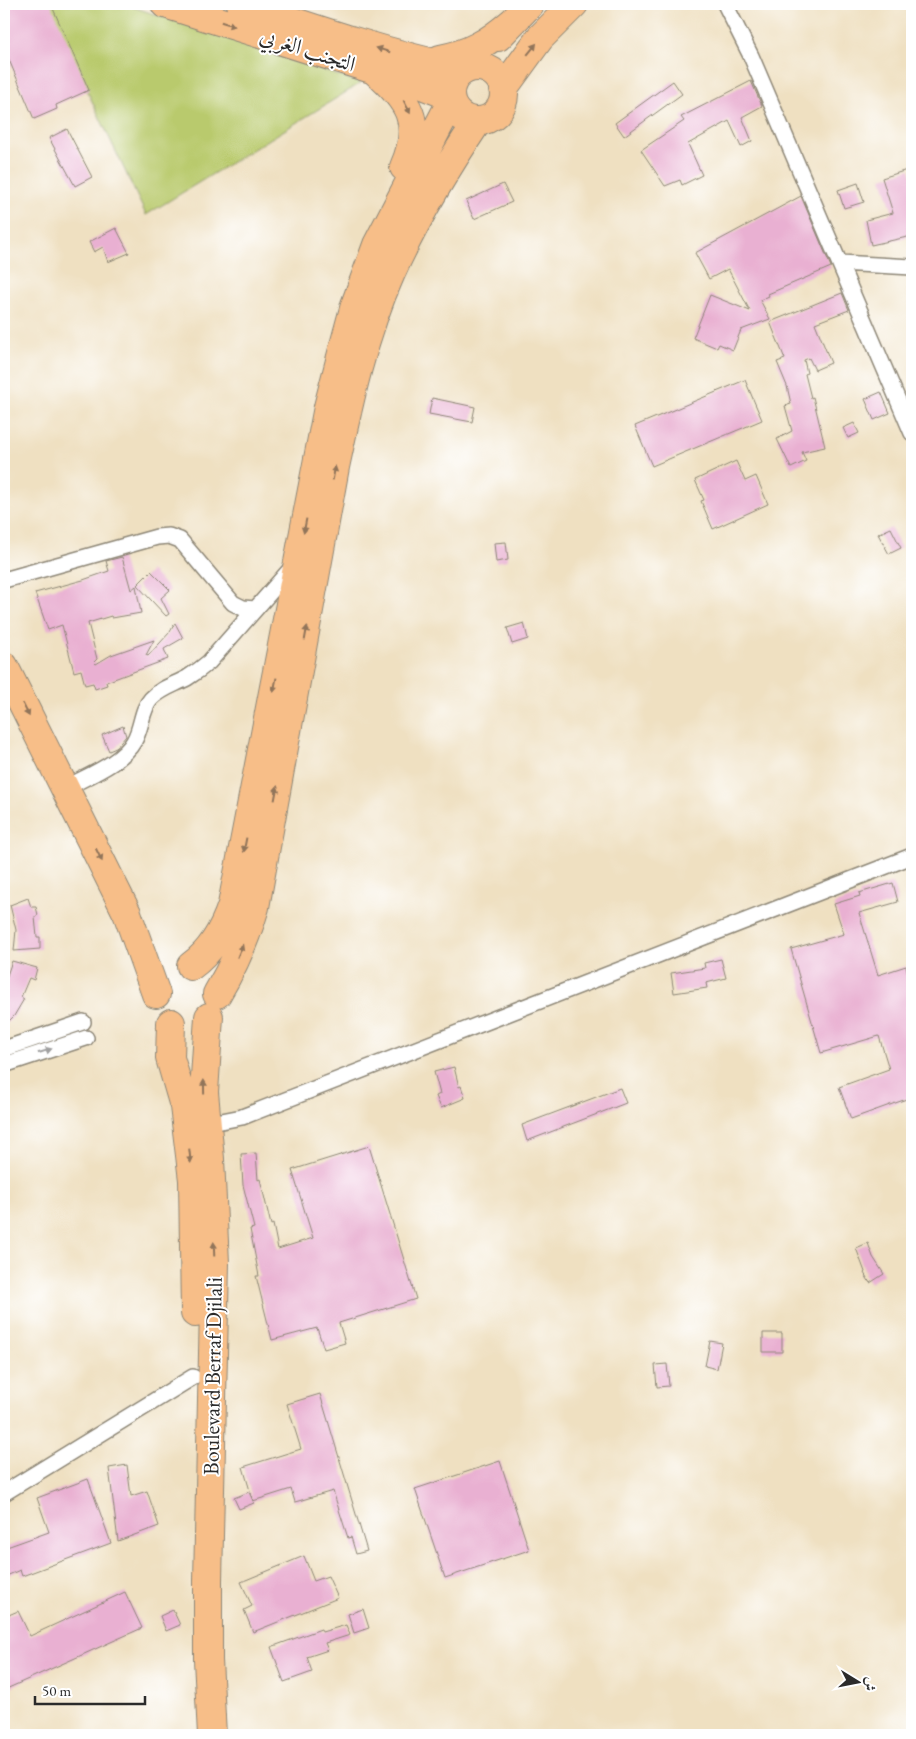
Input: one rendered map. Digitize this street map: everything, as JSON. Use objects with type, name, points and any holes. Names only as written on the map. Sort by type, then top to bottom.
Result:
[{"type":"highway","name":"التجنب الغربي","points":[[165,4],[422,85],[450,99]]},
{"type":"highway","name":"التجنب الغربي","points":[[242,4],[420,61],[469,69]]},
{"type":"highway","points":[[156,994],[162,979],[168,973],[175,968],[191,966],[200,960],[221,933],[232,905],[328,407],[355,305],[377,245],[450,99],[454,81],[469,69],[530,4]]},
{"type":"highway","points":[[503,89],[540,38],[574,4]]},
{"type":"highway","points":[[420,61],[461,54],[478,47],[511,23]]},
{"type":"highway","points":[[450,99],[455,110],[469,120],[478,121],[489,118],[498,111],[503,100],[503,89],[495,75],[489,70],[469,69]]},
{"type":"highway","points":[[328,407],[330,359],[341,316],[374,224],[405,164],[413,137],[413,125],[405,102],[375,71]]},
{"type":"highway","points":[[4,666],[127,913],[160,1010],[171,1023],[187,1027],[195,1026],[213,1006],[238,957],[255,907],[335,467],[344,421],[364,347],[390,275],[410,232],[450,162],[478,121]]},
{"type":"highway","points":[[191,966],[206,973],[216,986],[213,1006]]},
{"type":"highway","name":"Boulevard Berraf Djilali","points":[[212,1735],[208,1660],[208,1581],[215,1262],[204,1074],[213,1006]]},
{"type":"highway","name":"Boulevard Berraf Djilali","points":[[171,1023],[170,1058],[184,1106],[193,1180],[195,1285],[193,1627],[197,1735]]},
{"type":"street","points":[[724,4],[751,56],[912,433]]},
{"type":"street","points":[[840,263],[912,268]]},
{"type":"street","points":[[4,580],[157,537],[170,536],[180,540],[233,603],[243,608],[255,609]]},
{"type":"street","points":[[66,788],[121,758],[134,742],[139,732],[144,710],[150,701],[166,687],[196,672],[209,662],[299,559]]},
{"type":"street","points":[[206,1124],[242,1117],[912,856]]},
{"type":"street","points":[[4,1049],[83,1022]]},
{"type":"street","points":[[4,1065],[86,1038]]},
{"type":"street","points":[[4,1493],[193,1377]]},
{"type":"green space","points":[[46,4],[124,4],[361,83],[146,215]]},
{"type":"building","points":[[4,4],[51,4],[89,90],[56,105],[57,109],[34,119],[4,48]]},
{"type":"building","points":[[673,81],[682,94],[624,136],[615,123]]},
{"type":"building","points":[[751,81],[762,106],[742,117],[752,141],[741,147],[729,121],[688,144],[702,175],[682,185],[680,180],[665,186],[641,150],[684,121],[681,117]]},
{"type":"building","points":[[67,129],[92,177],[75,186],[49,138]]},
{"type":"building","points":[[910,169],[912,177],[912,236],[871,245],[866,220],[893,213],[882,178]]},
{"type":"building","points":[[858,183],[864,202],[844,208],[838,190]]},
{"type":"building","points":[[503,184],[512,202],[474,219],[466,201]]},
{"type":"building","points":[[801,196],[831,267],[768,294],[769,296],[760,300],[770,319],[741,330],[733,350],[719,344],[717,348],[693,338],[710,295],[750,311],[728,269],[709,279],[695,253]]},
{"type":"building","points":[[116,228],[129,253],[108,262],[103,247],[94,252],[89,242]]},
{"type":"building","points":[[842,293],[849,310],[815,323],[831,363],[815,370],[809,358],[804,360],[807,373],[805,374],[811,398],[813,397],[825,447],[802,452],[806,461],[791,468],[777,439],[792,431],[785,406],[791,404],[787,386],[777,362],[785,359],[770,322]]},
{"type":"building","points":[[745,380],[762,420],[652,466],[635,426]]},
{"type":"building","points":[[881,392],[890,413],[874,420],[865,399]]},
{"type":"building","points":[[432,398],[475,407],[472,422],[429,414]]},
{"type":"building","points":[[854,423],[859,433],[848,438],[843,428]]},
{"type":"building","points":[[736,461],[745,481],[756,476],[768,504],[713,529],[701,501],[704,500],[695,480]]},
{"type":"building","points":[[891,528],[901,548],[889,554],[878,534]]},
{"type":"building","points":[[506,542],[508,560],[496,562],[494,543]]},
{"type":"building","points":[[122,557],[131,590],[136,586],[141,613],[112,618],[111,616],[88,623],[97,659],[94,662],[96,664],[111,655],[154,640],[146,655],[148,656],[170,632],[175,623],[183,638],[164,649],[168,659],[106,682],[107,685],[95,689],[93,683],[85,685],[81,670],[74,672],[62,625],[48,630],[35,593],[109,571],[106,561]]},
{"type":"building","points":[[151,571],[170,590],[161,598],[169,614],[166,616],[137,585]]},
{"type":"building","points":[[524,623],[528,639],[512,644],[507,628]]},
{"type":"building","points":[[123,726],[126,736],[116,748],[109,751],[102,735]]},
{"type":"building","points":[[893,883],[898,902],[859,913],[878,975],[906,966],[908,974],[912,973],[912,1097],[851,1119],[839,1087],[889,1069],[879,1036],[821,1053],[791,949],[844,934],[834,904],[860,896],[859,893]]},
{"type":"building","points":[[28,898],[31,907],[36,907],[38,915],[35,917],[37,937],[40,937],[40,949],[14,951],[16,930],[10,905]]},
{"type":"building","points":[[721,959],[726,978],[706,983],[707,988],[674,993],[671,973],[705,968],[704,963]]},
{"type":"building","points":[[12,961],[37,968],[34,980],[29,978],[21,997],[24,999],[14,1016],[4,1026],[4,984]]},
{"type":"building","points":[[454,1067],[459,1087],[461,1086],[465,1098],[441,1108],[436,1096],[440,1094],[434,1072]]},
{"type":"building","points":[[620,1088],[626,1103],[527,1141],[522,1125]]},
{"type":"building","points":[[369,1146],[416,1299],[339,1323],[345,1343],[324,1349],[317,1328],[272,1340],[256,1276],[259,1276],[250,1229],[254,1228],[243,1185],[241,1154],[256,1153],[258,1180],[260,1179],[278,1249],[313,1238],[292,1170]]},
{"type":"building","points":[[868,1243],[873,1257],[884,1274],[870,1283],[864,1273],[856,1248]]},
{"type":"building","points":[[763,1333],[782,1333],[782,1352],[763,1352]]},
{"type":"building","points":[[710,1341],[722,1343],[717,1369],[705,1366]]},
{"type":"building","points":[[667,1364],[669,1386],[657,1387],[655,1365]]},
{"type":"building","points":[[320,1394],[367,1551],[356,1554],[351,1537],[348,1538],[333,1491],[295,1502],[291,1489],[253,1501],[243,1467],[301,1449],[287,1404]]},
{"type":"building","points":[[500,1461],[529,1550],[445,1578],[415,1489]]},
{"type":"building","points":[[127,1465],[131,1496],[147,1491],[159,1526],[118,1541],[109,1468]]},
{"type":"building","points":[[88,1479],[111,1543],[22,1576],[20,1570],[4,1577],[4,1548],[49,1532],[37,1498]]},
{"type":"building","points":[[249,1492],[254,1503],[239,1509],[234,1498]]},
{"type":"building","points":[[304,1556],[314,1581],[328,1576],[338,1598],[253,1632],[244,1610],[252,1606],[241,1582]]},
{"type":"building","points":[[125,1592],[142,1628],[4,1690],[4,1617],[18,1611],[30,1636]]},
{"type":"building","points":[[363,1609],[369,1628],[354,1633],[348,1614]]},
{"type":"building","points":[[173,1610],[180,1625],[166,1631],[160,1616]]},
{"type":"building","points":[[346,1625],[350,1635],[325,1643],[328,1650],[307,1657],[312,1672],[284,1682],[271,1647],[321,1629],[322,1632]]}]
